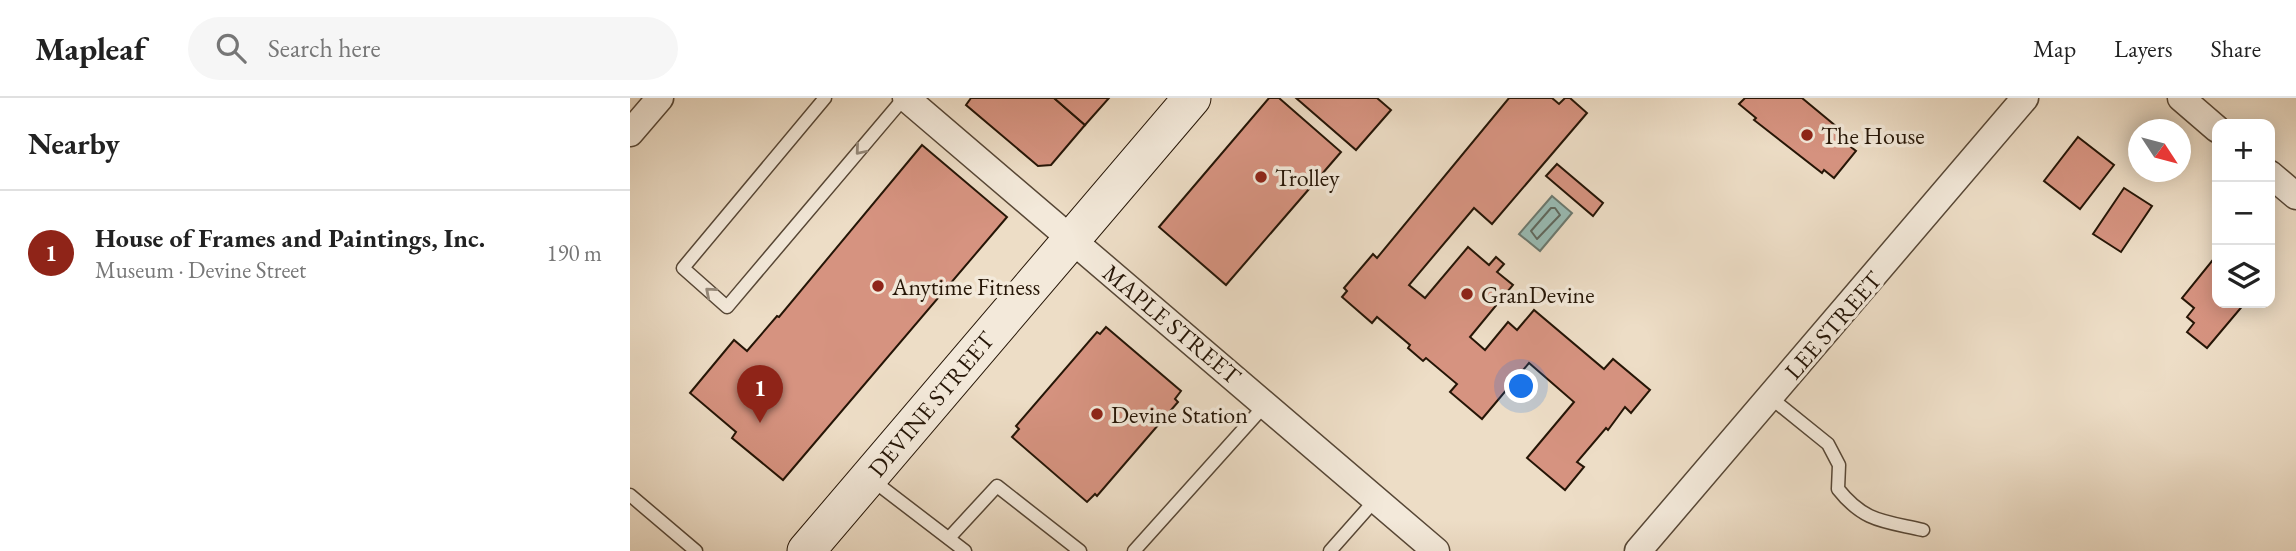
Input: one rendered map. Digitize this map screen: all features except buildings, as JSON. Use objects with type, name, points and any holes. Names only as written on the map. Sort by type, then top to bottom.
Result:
[{"type":"main road","name":"DEVINE STREET","points":[[806,551],[1192,98]]},
{"type":"street","points":[[630,133],[660,98]]},
{"type":"street","name":"MAPLE STREET","points":[[905,98],[1267,404],[1436,551]]},
{"type":"street","name":"LEE STREET","points":[[1638,551],[2025,98]]},
{"type":"street","points":[[2181,98],[2212,125]]},
{"type":"street","points":[[2275,178],[2296,196]]},
{"type":"lane","points":[[825,98],[683,268],[727,307],[905,98]]},
{"type":"lane","points":[[1771,398],[1828,444],[1839,466],[1838,489],[1855,510],[1879,520],[1923,530]]},
{"type":"lane","points":[[1134,551],[1267,404]]},
{"type":"lane","points":[[869,477],[965,551]]},
{"type":"lane","points":[[949,538],[997,486],[1080,551]]},
{"type":"lane","points":[[630,495],[696,551]]},
{"type":"lane","points":[[1330,551],[1376,499]]},
{"type":"water","points":[[1552,196],[1572,213],[1540,251],[1519,234]]},
{"type":"place","name":"The House","points":[[1807,135]]},
{"type":"place","name":"Trolley","points":[[1261,177]]},
{"type":"place","name":"Anytime Fitness","points":[[878,286]]},
{"type":"place","name":"GranDevine","points":[[1467,294]]},
{"type":"place","name":"Devine Station","points":[[1097,414]]},
{"type":"place","name":"House of Frames and Paintings, Inc.","points":[[760,423]]}]
